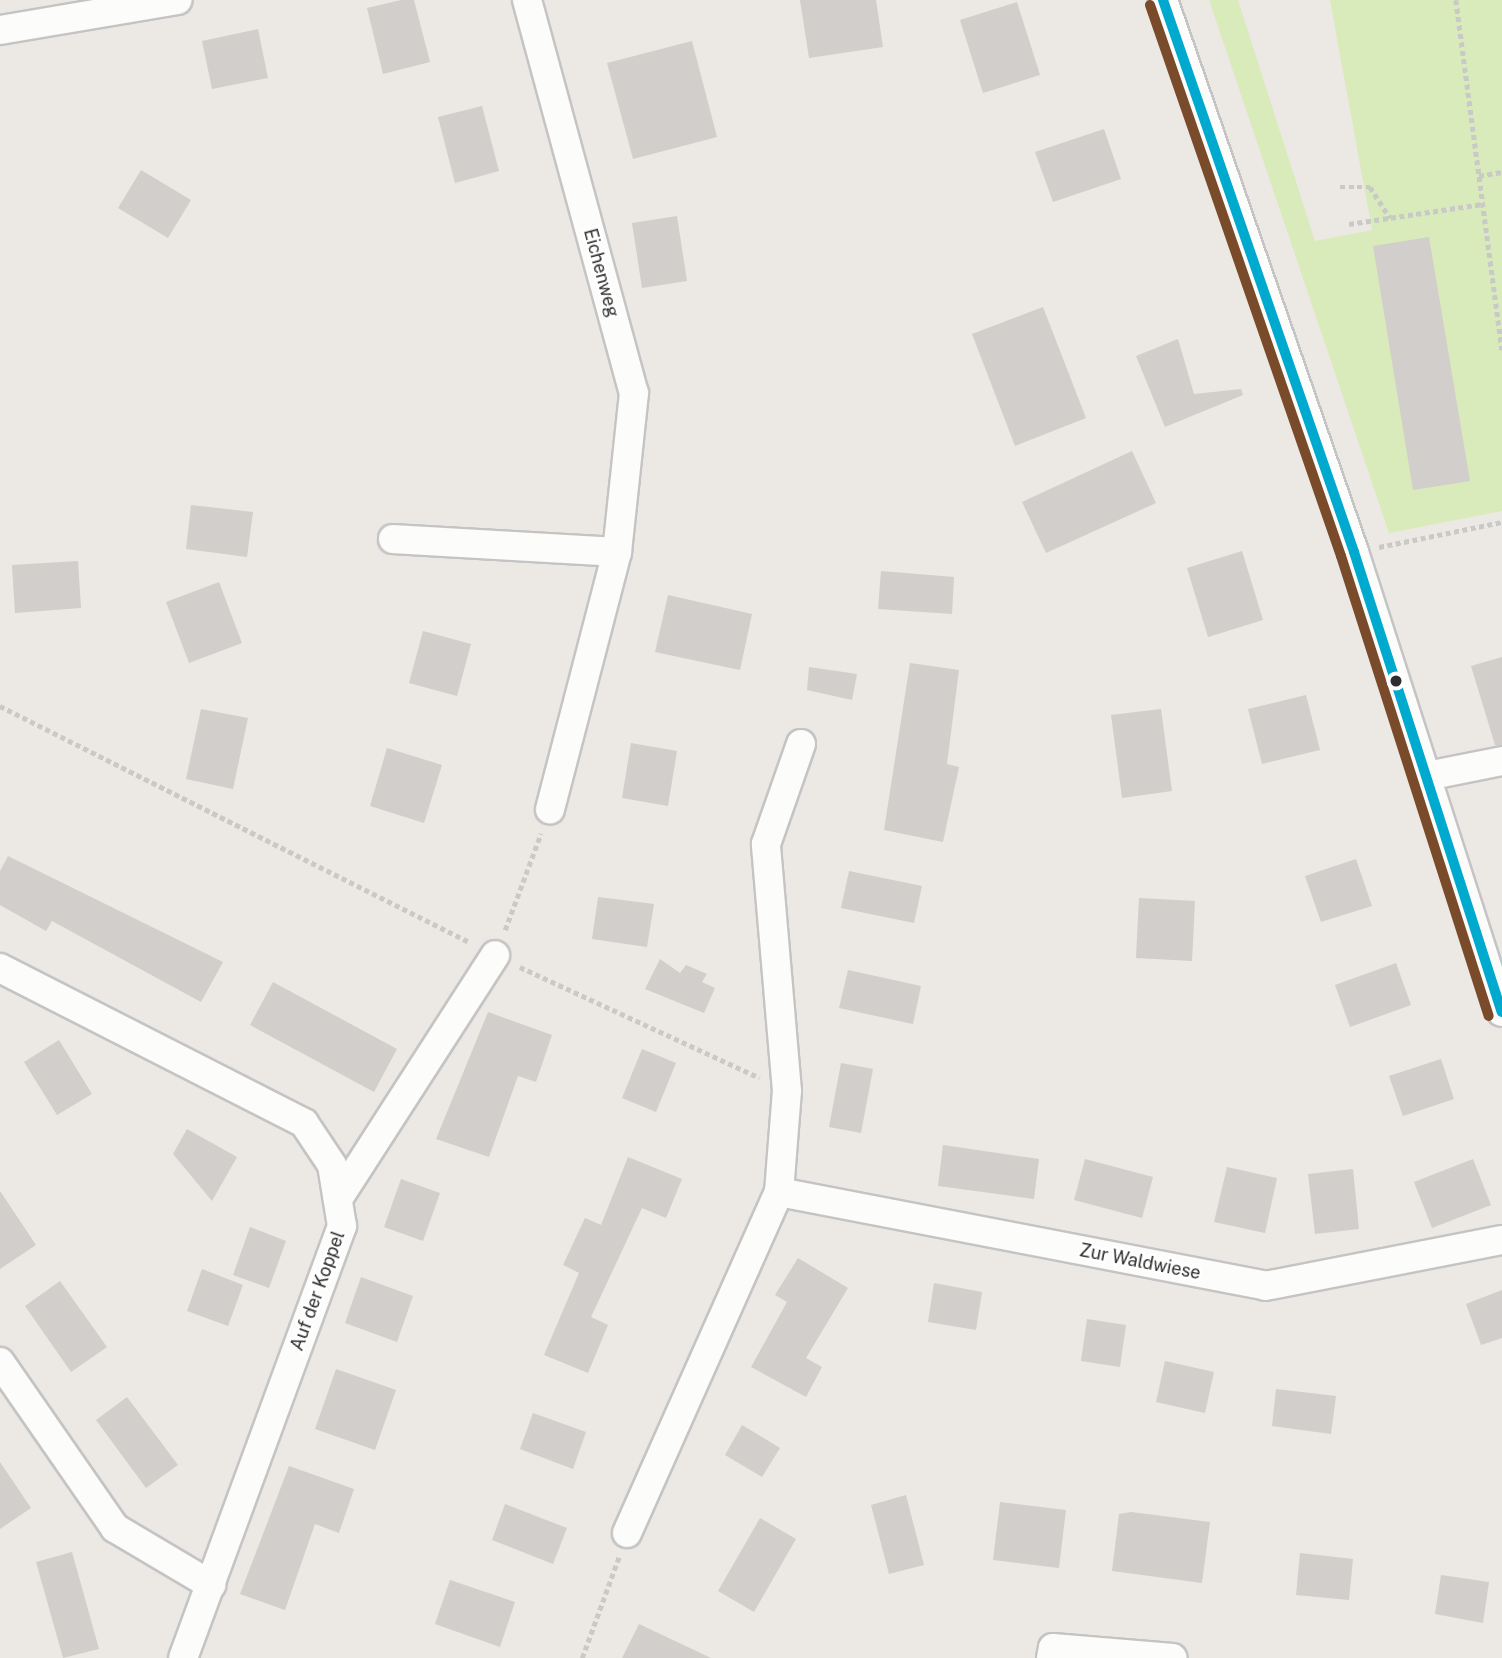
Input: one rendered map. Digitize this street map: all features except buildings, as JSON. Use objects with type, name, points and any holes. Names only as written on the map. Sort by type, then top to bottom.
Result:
[{"type":"street","points":[[0,30],[177,0]]},
{"type":"street","name":"Eichenweg","points":[[527,0],[634,393],[617,552],[550,809]]},
{"type":"street","points":[[1163,0],[1354,552],[1502,1013]]},
{"type":"street","points":[[393,539],[617,552]]},
{"type":"street","points":[[627,1533],[779,1192],[788,1091],[766,844],[801,744]]},
{"type":"street","points":[[1427,775],[1502,761]]},
{"type":"street","points":[[338,1199],[495,955]]},
{"type":"street","name":"Auf der Koppel","points":[[0,968],[304,1124],[332,1165],[342,1226],[183,1658]]},
{"type":"street","name":"Zur Waldwiese","points":[[779,1192],[1265,1286],[1502,1241]]},
{"type":"street","points":[[0,1362],[115,1528],[211,1585]]},
{"type":"street","points":[[1051,1658],[1053,1648],[1173,1658]]},
{"type":"path","points":[[1456,0],[1502,350]]},
{"type":"path","points":[[1479,176],[1502,172]]},
{"type":"path","points":[[1340,187],[1370,187],[1390,218]]},
{"type":"path","points":[[1349,224],[1483,204]]},
{"type":"path","points":[[1354,552],[1502,522]]},
{"type":"path","points":[[0,706],[495,955],[788,1091]]},
{"type":"path","points":[[495,955],[550,809]]},
{"type":"path","points":[[582,1658],[627,1533]]},
{"type":"green space","points":[[1209,0],[1238,0],[1315,241],[1372,230],[1330,0],[1502,0],[1502,511],[1389,533]]},
{"type":"transit line","points":[[1163,0],[1354,552],[1502,1012]]},
{"type":"transit line","points":[[1150,5],[1341,556],[1489,1016]]}]
